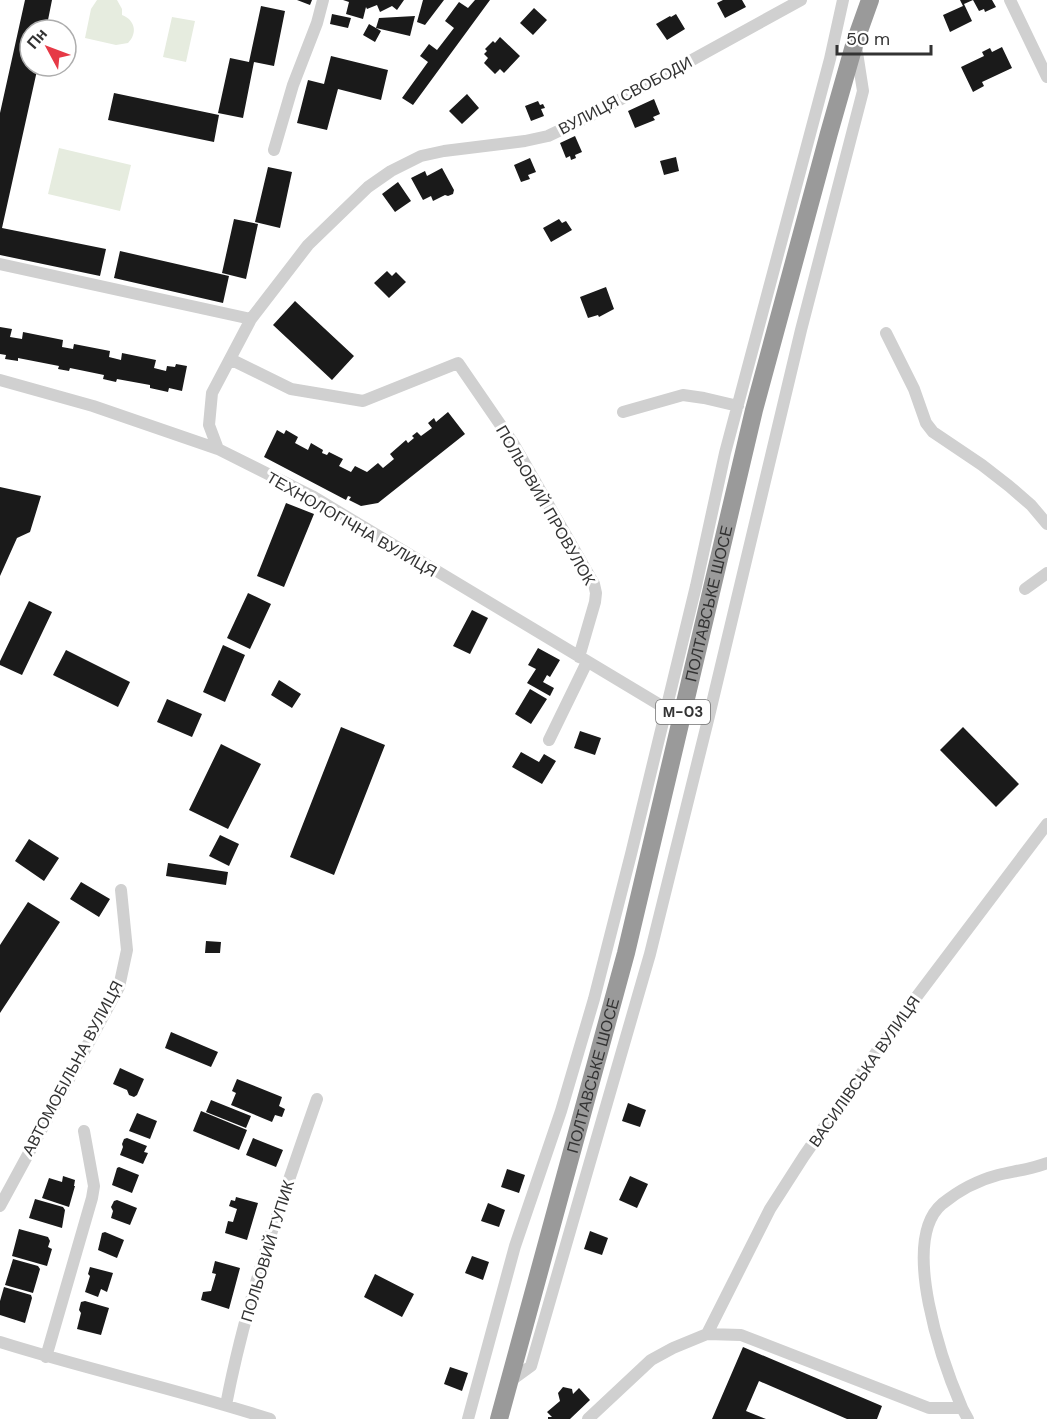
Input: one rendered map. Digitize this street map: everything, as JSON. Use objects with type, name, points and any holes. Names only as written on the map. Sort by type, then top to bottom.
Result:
[{"type":"highway","name":"ПОЛТАВСЬКЕ ШОСЕ","points":[[499,1419],[626,953],[743,454],[829,133],[855,42],[870,0]]},
{"type":"street","points":[[274,150],[293,85],[317,23],[323,0]]},
{"type":"street","name":"ВУЛИЦЯ СВОБОДИ","points":[[218,449],[209,425],[212,393],[251,319],[308,245],[368,187],[391,171],[421,156],[548,136],[592,115],[801,0]]},
{"type":"street","points":[[468,1419],[515,1246],[561,1111],[594,999],[738,406],[830,59],[843,0]]},
{"type":"street","points":[[1010,0],[1047,77]]},
{"type":"street","points":[[509,1382],[531,1366],[650,954],[801,330],[863,91],[855,42]]},
{"type":"street","points":[[0,264],[251,319]]},
{"type":"street","points":[[886,333],[914,389],[926,423],[933,432],[1009,486],[1047,524]]},
{"type":"street","name":"ПОЛЬОВИЙ ПРОВУЛОК","points":[[230,359],[291,388],[363,401],[458,363],[513,443],[594,584],[596,592],[583,660],[549,740]]},
{"type":"street","name":"ТЕХНОЛОГІЧНА ВУЛИЦЯ","points":[[0,380],[93,405],[218,449],[312,496],[682,718]]},
{"type":"street","points":[[622,412],[683,395],[738,406]]},
{"type":"street","points":[[1025,590],[1047,573]]},
{"type":"street","name":"ВАСИЛІВСЬКА ВУЛИЦЯ","points":[[707,1334],[761,1227],[804,1156],[903,1014],[1047,824]]},
{"type":"street","name":"АВТОМОБІЛЬНА ВУЛИЦЯ","points":[[0,1206],[119,987],[127,950],[121,890]]},
{"type":"street","name":"ПОЛЬОВИЙ ТУПИК","points":[[226,1405],[234,1365],[272,1227],[317,1099]]},
{"type":"street","points":[[46,1356],[92,1198],[94,1186],[84,1131]]},
{"type":"street","points":[[965,1413],[953,1387],[934,1332],[927,1299],[926,1230],[931,1217],[942,1205],[970,1186],[998,1175],[1029,1170],[1047,1163]]},
{"type":"street","points":[[588,1419],[651,1360],[707,1334],[741,1335],[929,1408],[965,1413]]},
{"type":"street","points":[[0,1342],[270,1419]]},
{"type":"shaded area","points":[[97,0],[117,0],[122,9],[122,15],[130,20],[134,27],[133,35],[128,43],[116,45],[85,38],[91,9]]},
{"type":"shaded area","points":[[172,17],[195,21],[186,62],[163,57]]},
{"type":"shaded area","points":[[59,148],[131,165],[120,211],[48,194]]},
{"type":"building","points":[[25,0],[52,0],[48,18],[21,18]]},
{"type":"building","points":[[297,0],[312,0],[310,5]]},
{"type":"building","points":[[343,0],[404,0],[397,10],[392,6],[380,12],[377,5],[367,9],[366,7],[363,19],[346,14],[349,2]]},
{"type":"building","points":[[423,0],[444,0],[425,25],[417,22]]},
{"type":"building","points":[[475,0],[490,0],[413,105],[402,98],[428,62],[420,56],[429,44],[437,50],[454,28],[445,21],[459,2],[468,8]]},
{"type":"building","points":[[723,0],[742,0],[746,7],[725,18],[717,3]]},
{"type":"building","points":[[960,0],[973,0],[964,4],[972,21],[950,32],[943,15],[963,6]]},
{"type":"building","points":[[973,0],[992,0],[996,7],[985,12],[984,9],[979,11]]},
{"type":"building","points":[[261,6],[285,11],[274,66],[254,62],[243,118],[218,113],[230,58],[249,62]]},
{"type":"building","points":[[534,8],[547,20],[533,35],[520,23]]},
{"type":"building","points":[[332,14],[351,18],[348,28],[330,24]]},
{"type":"building","points":[[676,14],[685,29],[667,40],[656,24]]},
{"type":"building","points":[[415,16],[410,36],[376,28],[379,18]]},
{"type":"building","points":[[369,24],[381,31],[375,42],[363,35]]},
{"type":"building","points":[[18,32],[18,78],[35,78],[2,228],[106,249],[100,276],[0,255],[0,113]]},
{"type":"building","points":[[500,37],[520,56],[504,73],[500,69],[495,74],[484,63],[488,58],[484,54],[487,51],[485,49]]},
{"type":"building","points":[[1002,47],[1012,68],[982,82],[984,86],[973,92],[961,67],[984,56],[982,52],[990,48],[992,52]]},
{"type":"building","points":[[331,56],[388,70],[381,100],[338,89],[327,130],[297,123],[308,80],[324,84]]},
{"type":"building","points":[[114,93],[219,115],[214,142],[108,120]]},
{"type":"building","points":[[467,94],[479,108],[462,124],[449,111]]},
{"type":"building","points":[[654,99],[660,114],[653,117],[655,120],[635,128],[628,111]]},
{"type":"building","points":[[538,101],[545,108],[541,109],[544,116],[531,121],[525,106]]},
{"type":"building","points":[[575,136],[582,152],[571,160],[570,156],[566,158],[560,143]]},
{"type":"building","points":[[676,157],[679,171],[664,175],[660,161]]},
{"type":"building","points":[[530,158],[536,172],[528,175],[530,179],[521,182],[514,165]]},
{"type":"building","points":[[268,167],[292,172],[280,228],[255,222]]},
{"type":"building","points":[[442,168],[454,190],[453,194],[433,201],[431,196],[423,200],[411,178],[425,171],[427,176]]},
{"type":"building","points":[[398,182],[411,201],[395,212],[382,194]]},
{"type":"building","points":[[234,219],[258,224],[246,279],[222,273]]},
{"type":"building","points":[[559,219],[562,223],[566,221],[572,230],[551,242],[543,228]]},
{"type":"building","points":[[120,251],[229,276],[223,303],[114,278]]},
{"type":"building","points":[[387,271],[392,276],[396,272],[406,282],[389,298],[374,283]]},
{"type":"building","points":[[606,287],[614,309],[599,317],[598,315],[588,318],[580,297]]},
{"type":"building","points":[[295,301],[354,356],[332,380],[273,325]]},
{"type":"building","points":[[0,327],[12,329],[10,337],[22,339],[23,332],[63,340],[62,347],[73,349],[74,344],[110,351],[109,357],[121,360],[122,353],[156,360],[154,368],[166,371],[167,366],[175,367],[176,364],[187,366],[182,391],[169,388],[168,392],[150,388],[150,385],[103,379],[104,375],[70,368],[69,371],[58,369],[59,366],[18,358],[18,361],[5,359],[6,355],[0,354]]},
{"type":"building","points":[[448,412],[465,434],[378,503],[361,506],[349,500],[351,497],[348,496],[346,500],[264,457],[277,430],[284,434],[286,430],[298,437],[295,443],[308,450],[311,443],[323,450],[322,453],[327,455],[329,452],[343,459],[339,466],[351,472],[355,466],[367,472],[378,463],[383,468],[394,459],[390,454],[406,440],[408,443],[417,432],[421,436],[432,428],[428,423],[434,418],[436,422]]},
{"type":"building","points":[[0,487],[41,496],[30,532],[17,538],[0,576]]},
{"type":"building","points":[[286,503],[314,514],[284,587],[257,576]]},
{"type":"building","points":[[248,593],[271,604],[250,649],[227,638]]},
{"type":"building","points":[[29,601],[52,612],[22,675],[0,665],[0,661]]},
{"type":"building","points":[[472,610],[488,618],[470,654],[453,646]]},
{"type":"building","points":[[223,645],[245,655],[225,702],[203,692]]},
{"type":"building","points":[[538,648],[560,660],[550,677],[547,675],[543,682],[554,688],[550,696],[527,683],[536,669],[528,665]]},
{"type":"building","points":[[66,650],[130,682],[118,707],[53,675]]},
{"type":"building","points":[[279,680],[301,694],[292,708],[271,695]]},
{"type":"building","points":[[530,689],[547,699],[531,724],[515,714]]},
{"type":"building","points":[[167,699],[202,714],[192,737],[157,722]]},
{"type":"building","points":[[341,727],[385,745],[334,875],[290,857]]},
{"type":"building","points":[[963,727],[1019,784],[996,807],[940,750]]},
{"type":"building","points":[[580,731],[601,738],[595,755],[574,748]]},
{"type":"building","points":[[221,744],[261,764],[228,829],[189,810]]},
{"type":"building","points":[[521,752],[539,762],[544,754],[556,761],[542,784],[512,767]]},
{"type":"building","points":[[220,835],[239,844],[229,866],[209,856]]},
{"type":"building","points":[[29,839],[59,858],[44,881],[15,861]]},
{"type":"building","points":[[168,863],[228,872],[226,885],[166,876]]},
{"type":"building","points":[[81,882],[110,899],[99,917],[70,899]]},
{"type":"building","points":[[28,902],[60,922],[0,1013],[0,945]]},
{"type":"building","points":[[206,941],[221,942],[220,953],[205,953]]},
{"type":"building","points":[[171,1032],[218,1052],[211,1067],[165,1048]]},
{"type":"building","points":[[120,1068],[144,1079],[134,1097],[129,1095],[127,1090],[113,1084]]},
{"type":"building","points":[[237,1079],[282,1097],[279,1106],[285,1109],[282,1117],[275,1115],[272,1122],[231,1105],[236,1093],[232,1091]]},
{"type":"building","points":[[211,1100],[251,1116],[246,1128],[206,1112]]},
{"type":"building","points":[[628,1103],[646,1110],[640,1127],[622,1121]]},
{"type":"building","points":[[201,1111],[247,1130],[239,1150],[193,1131]]},
{"type":"building","points":[[137,1113],[157,1121],[150,1139],[129,1131]]},
{"type":"building","points":[[127,1138],[147,1146],[144,1152],[148,1153],[143,1164],[120,1155],[124,1139]]},
{"type":"building","points":[[253,1138],[283,1150],[276,1167],[246,1155]]},
{"type":"building","points":[[119,1167],[139,1175],[132,1193],[112,1185]]},
{"type":"building","points":[[507,1169],[525,1175],[519,1193],[501,1187]]},
{"type":"building","points":[[63,1176],[75,1180],[69,1207],[42,1198],[49,1178],[62,1182]]},
{"type":"building","points":[[630,1176],[648,1184],[637,1208],[619,1200]]},
{"type":"building","points":[[236,1197],[258,1203],[247,1240],[225,1233],[228,1221],[233,1222],[237,1209],[229,1206],[231,1200],[235,1201]]},
{"type":"building","points":[[35,1199],[63,1207],[65,1210],[62,1228],[29,1218]]},
{"type":"building","points":[[117,1200],[137,1208],[130,1225],[111,1218],[113,1211],[111,1207]]},
{"type":"building","points":[[488,1203],[505,1210],[499,1227],[481,1221]]},
{"type":"building","points":[[19,1229],[48,1237],[50,1241],[48,1247],[52,1249],[47,1266],[12,1256]]},
{"type":"building","points":[[590,1231],[608,1238],[602,1255],[584,1249]]},
{"type":"building","points":[[105,1232],[124,1240],[117,1258],[98,1250],[102,1233]]},
{"type":"building","points":[[472,1256],[489,1262],[483,1280],[465,1273]]},
{"type":"building","points":[[13,1259],[38,1266],[40,1269],[33,1293],[5,1285]]},
{"type":"building","points":[[215,1261],[240,1268],[229,1309],[201,1300],[203,1292],[211,1291],[216,1274],[212,1273]]},
{"type":"building","points":[[90,1267],[113,1273],[107,1292],[101,1289],[98,1297],[85,1292]]},
{"type":"building","points":[[375,1274],[414,1294],[402,1317],[364,1297]]},
{"type":"building","points":[[4,1287],[31,1295],[25,1323],[0,1315],[0,1301]]},
{"type":"building","points":[[85,1301],[109,1308],[101,1335],[77,1329],[81,1302]]},
{"type":"building","points":[[743,1347],[882,1406],[877,1419],[847,1419],[759,1381],[746,1411],[766,1419],[712,1419]]},
{"type":"building","points":[[450,1367],[468,1373],[462,1391],[444,1384]]},
{"type":"building","points":[[563,1387],[572,1389],[573,1394],[579,1388],[590,1400],[570,1419],[548,1419],[552,1417],[547,1412],[560,1401],[558,1393]]}]
